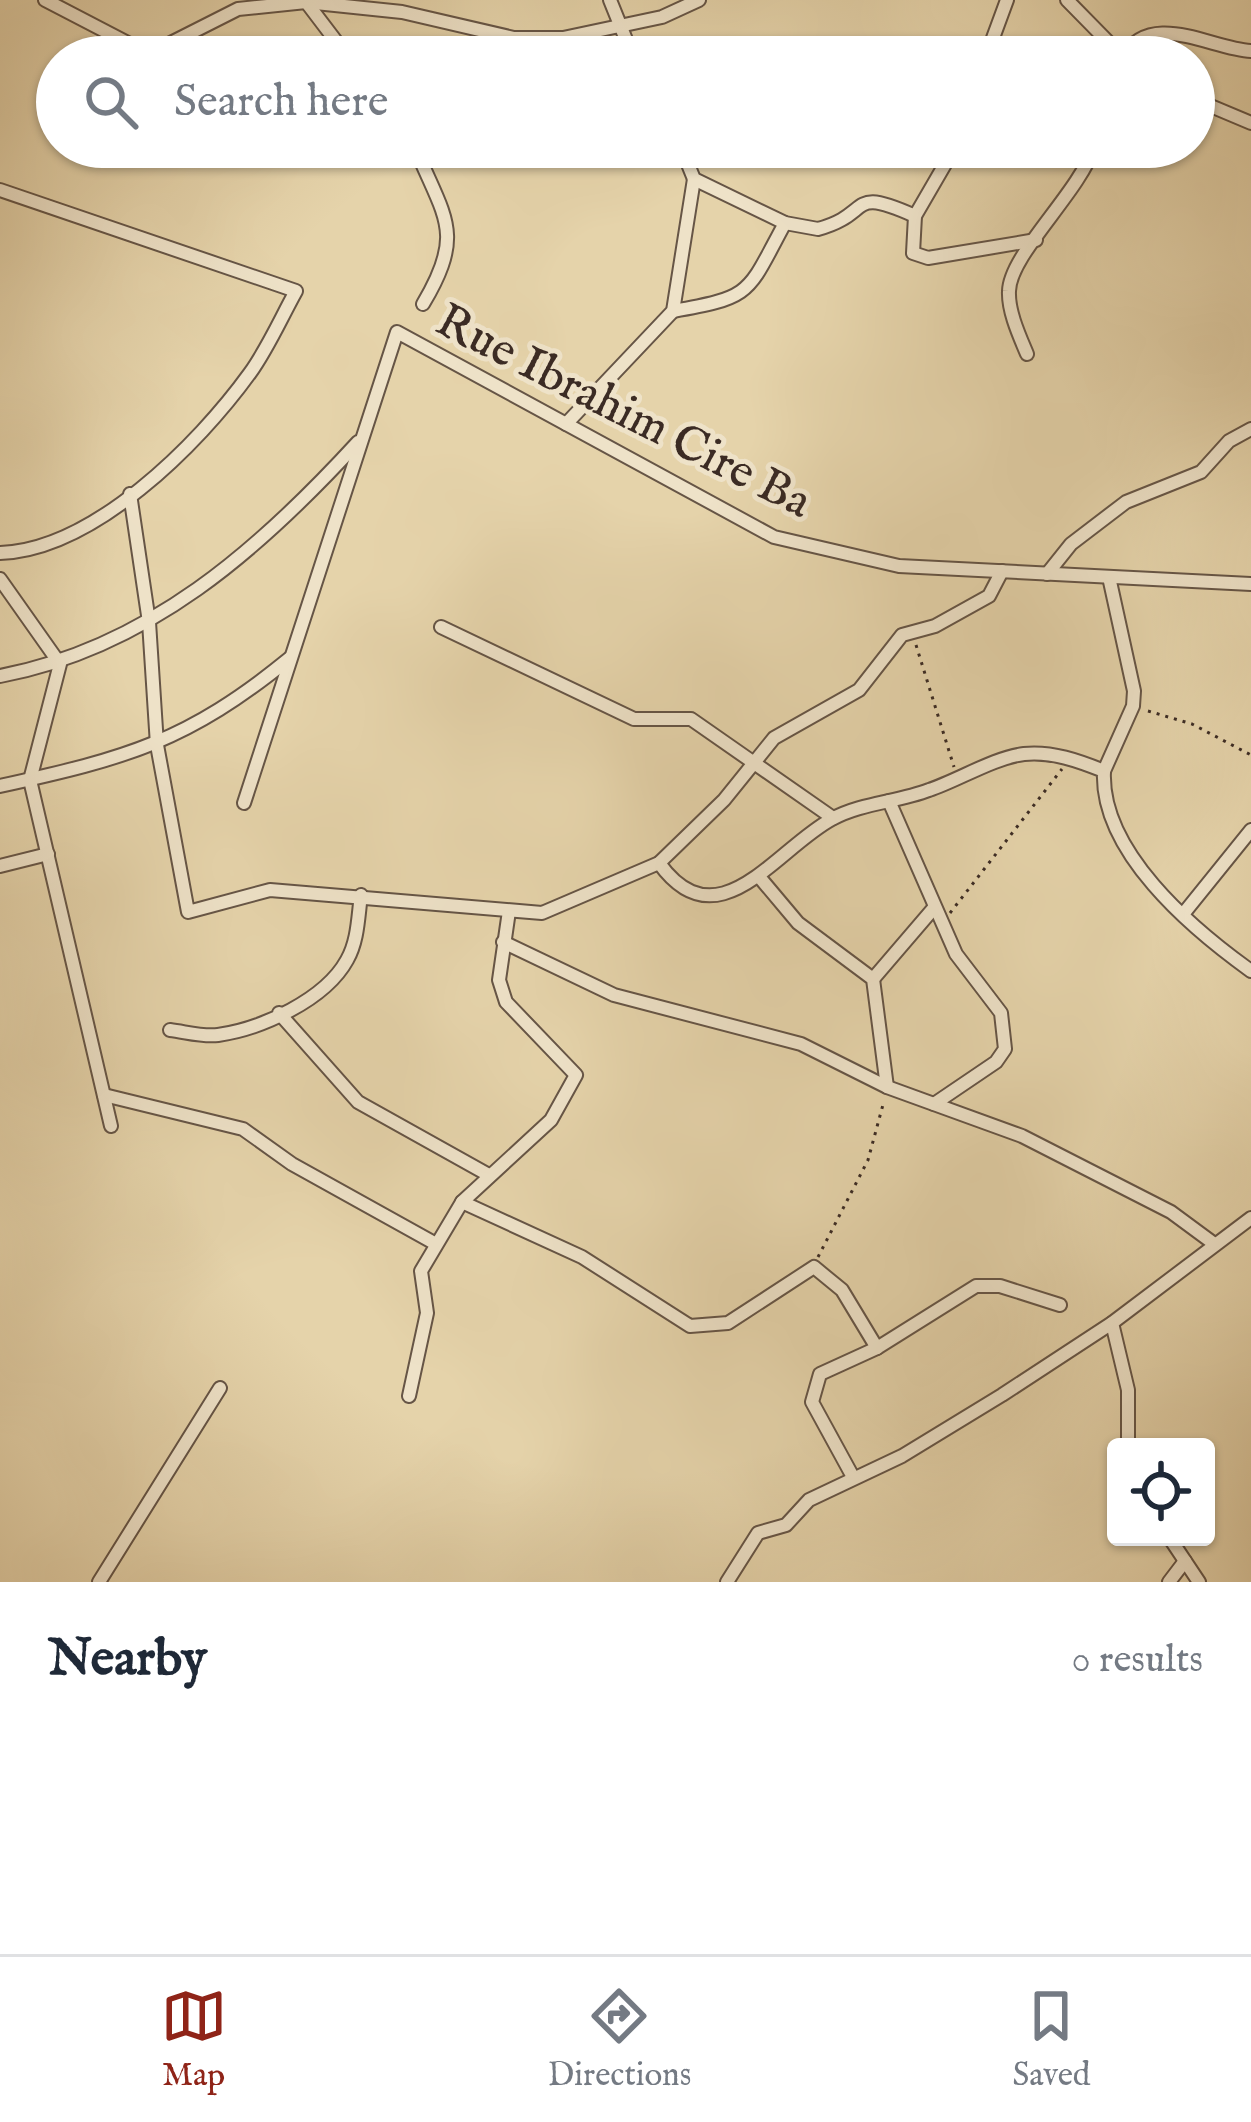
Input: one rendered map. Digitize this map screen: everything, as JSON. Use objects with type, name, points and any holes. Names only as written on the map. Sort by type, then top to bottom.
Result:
[{"type":"street","points":[[44,0],[113,36]]},
{"type":"street","points":[[388,0],[402,12]]},
{"type":"street","points":[[610,0],[622,36]]},
{"type":"street","points":[[573,36],[662,17],[699,0]]},
{"type":"street","points":[[993,36],[1006,0]]},
{"type":"street","points":[[1067,0],[1102,36]]},
{"type":"street","points":[[186,36],[238,9],[306,2],[402,12],[505,36]]},
{"type":"street","points":[[306,2],[332,36]]},
{"type":"street","points":[[1215,44],[1251,51]]},
{"type":"street","points":[[1215,108],[1251,123]]},
{"type":"street","points":[[423,168],[450,244],[447,265],[423,304]]},
{"type":"street","points":[[566,424],[674,311],[694,179],[690,168]]},
{"type":"street","points":[[944,168],[915,216],[911,249],[918,257],[1036,240]]},
{"type":"street","points":[[1027,354],[1008,295],[1012,274],[1069,199],[1084,168]]},
{"type":"street","points":[[694,179],[785,223],[818,230],[864,200],[877,199],[915,216]]},
{"type":"street","points":[[0,190],[296,291],[250,373],[175,458],[101,518],[31,552],[0,553]]},
{"type":"street","points":[[674,311],[735,301],[755,280],[785,223]]},
{"type":"street","name":"Rue Ibrahim Cire Ba","points":[[363,437],[397,332],[774,537],[899,566],[1251,584]]},
{"type":"street","points":[[1047,574],[1071,544],[1126,502],[1201,472],[1229,441],[1251,429]]},
{"type":"street","points":[[0,676],[60,664],[149,622],[218,576],[309,495],[363,437]]},
{"type":"street","points":[[244,803],[363,437]]},
{"type":"street","points":[[130,494],[149,622],[157,745],[188,912],[270,890],[542,913],[659,862],[739,783],[752,758],[774,738],[859,690],[902,635],[935,626],[989,596],[1002,572]]},
{"type":"street","points":[[1109,577],[1133,706],[1104,771],[1103,798],[1144,870],[1184,914],[1248,963]]},
{"type":"street","points":[[0,579],[60,664],[30,780],[111,1126]]},
{"type":"street","points":[[441,627],[634,719],[691,719],[833,818]]},
{"type":"street","points":[[0,787],[157,745],[237,702],[291,658]]},
{"type":"street","points":[[659,862],[692,895],[704,896],[761,879],[833,818],[1022,754],[1071,758],[1104,771]]},
{"type":"street","points":[[889,801],[956,954],[995,999],[1005,1049],[996,1062],[934,1104]]},
{"type":"street","points":[[1184,914],[1251,830]]},
{"type":"street","points":[[0,866],[48,854]]},
{"type":"street","points":[[761,879],[814,937],[873,979],[887,1088]]},
{"type":"street","points":[[170,1030],[212,1036],[279,1013],[324,989],[346,962],[361,895]]},
{"type":"street","points":[[873,979],[933,909]]},
{"type":"street","points":[[409,1396],[427,1313],[421,1271],[462,1202],[487,1174],[551,1120],[576,1076],[506,1002],[499,980],[509,910]]},
{"type":"street","points":[[503,942],[614,995],[801,1044],[887,1088],[1022,1136],[1171,1212],[1213,1243]]},
{"type":"street","points":[[279,1013],[358,1102],[487,1174]]},
{"type":"street","points":[[104,1095],[243,1129],[292,1164],[436,1244]]},
{"type":"street","points":[[462,1202],[583,1257],[690,1325],[728,1323],[814,1267],[842,1290],[877,1348]]},
{"type":"street","points":[[727,1582],[758,1533],[786,1525],[809,1500],[902,1456],[1112,1323],[1251,1218]]},
{"type":"street","points":[[853,1477],[812,1402],[814,1388],[832,1365],[877,1348],[976,1286],[1000,1286],[1060,1305]]},
{"type":"street","points":[[1112,1323],[1128,1390],[1128,1438]]},
{"type":"street","points":[[99,1582],[220,1388]]},
{"type":"street","points":[[1175,1546],[1199,1582]]},
{"type":"street","points":[[1169,1582],[1184,1561]]},
{"type":"path","points":[[914,631],[922,676],[958,779]]},
{"type":"path","points":[[1133,706],[1192,724],[1251,755]]},
{"type":"path","points":[[942,926],[1071,758]]},
{"type":"path","points":[[814,1267],[868,1160],[887,1088]]}]
